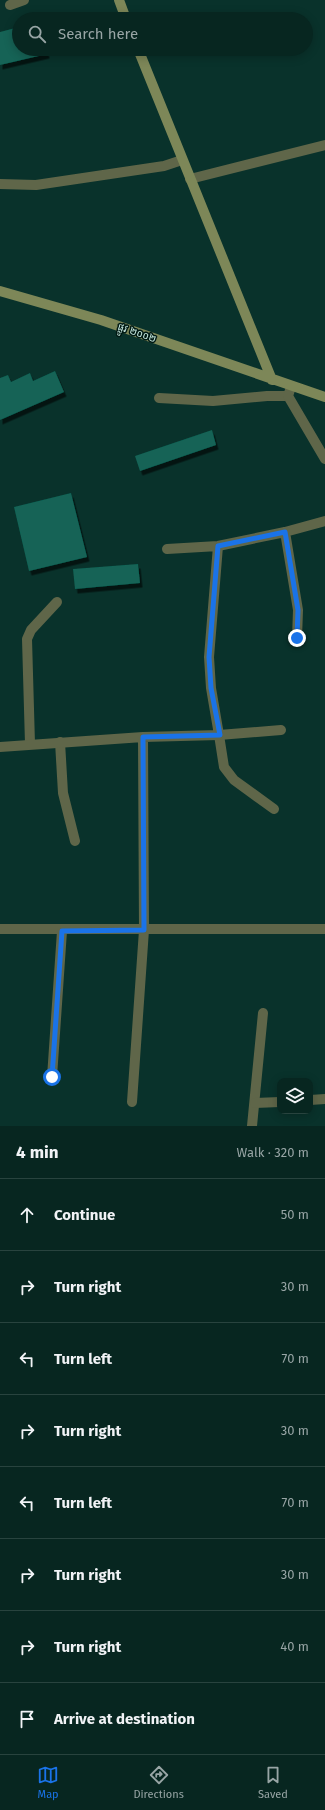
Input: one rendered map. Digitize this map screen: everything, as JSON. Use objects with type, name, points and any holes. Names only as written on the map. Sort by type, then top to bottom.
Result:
[{"type":"street","points":[[10,5],[24,0]]},
{"type":"street","points":[[119,0],[123,12]]},
{"type":"street","points":[[141,56],[272,380]]},
{"type":"street","points":[[190,179],[203,174],[325,145]]},
{"type":"street","points":[[0,184],[36,185],[164,166],[182,160]]},
{"type":"street","name":"ផ្លូវ ២០០២","points":[[0,291],[101,320],[272,380],[289,391],[325,397]]},
{"type":"street","points":[[160,398],[213,401],[267,396],[289,391],[325,459]]},
{"type":"street","points":[[167,550],[218,546],[285,532],[325,521]]},
{"type":"street","points":[[285,532],[298,610],[297,638]]},
{"type":"street","points":[[218,546],[209,657],[211,688],[224,766],[234,780],[274,809]]},
{"type":"street","points":[[30,744],[27,639],[31,630],[57,602]]},
{"type":"street","points":[[0,746],[143,737],[220,735],[281,730]]},
{"type":"street","points":[[132,1102],[144,930],[143,737]]},
{"type":"street","points":[[60,742],[63,793],[76,841]]},
{"type":"street","points":[[0,929],[62,931],[325,929]]},
{"type":"street","points":[[52,1077],[62,931]]},
{"type":"street","points":[[252,1126],[263,1013]]},
{"type":"street","points":[[313,1100],[325,1100]]},
{"type":"street","points":[[255,1104],[277,1102]]},
{"type":"building","points":[[12,29],[12,56],[38,56],[0,65],[0,32]]},
{"type":"building","points":[[55,371],[64,392],[0,420],[0,378],[8,375],[11,382],[30,373],[33,381]]},
{"type":"building","points":[[212,430],[216,445],[140,471],[135,456]]},
{"type":"building","points":[[71,493],[87,557],[29,571],[14,507]]},
{"type":"building","points":[[138,564],[140,583],[75,589],[73,569]]},
{"type":"route","points":[[52,1077],[62,931],[144,930],[143,737],[220,735],[211,688],[209,657],[218,546],[285,532],[298,610],[297,638]]}]
